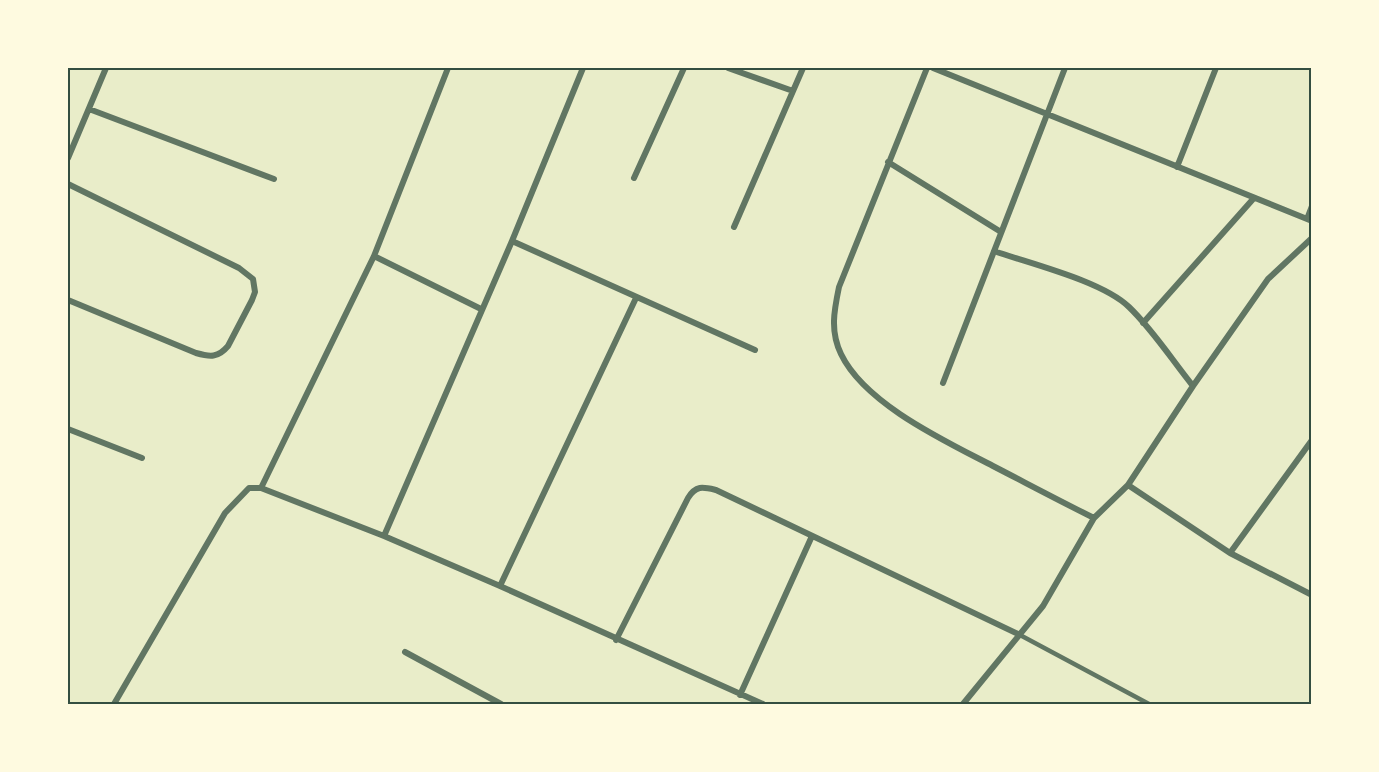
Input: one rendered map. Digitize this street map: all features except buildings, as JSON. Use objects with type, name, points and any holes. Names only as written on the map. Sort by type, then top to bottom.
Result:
[{"type":"street","points":[[68,156],[106,68]]},
{"type":"street","points":[[261,488],[374,256],[448,68]]},
{"type":"street","points":[[384,536],[512,241],[583,68]]},
{"type":"street","points":[[634,178],[684,68]]},
{"type":"street","points":[[728,68],[792,92]]},
{"type":"street","points":[[734,227],[803,68]]},
{"type":"street","points":[[927,68],[839,287],[833,314],[834,332],[841,353],[855,376],[922,430],[1094,518]]},
{"type":"street","points":[[933,68],[1309,220],[1311,206]]},
{"type":"street","points":[[943,382],[1065,68]]},
{"type":"street","points":[[1177,167],[1216,68]]},
{"type":"street","points":[[89,109],[273,179]]},
{"type":"street","points":[[888,162],[1001,232]]},
{"type":"street","points":[[68,184],[239,268],[253,279],[255,285],[252,300],[228,346],[222,353],[214,356],[196,353],[68,300]]},
{"type":"street","points":[[1143,323],[1254,198]]},
{"type":"street","points":[[963,705],[1043,606],[1094,518],[1128,485],[1193,386],[1268,279],[1311,238]]},
{"type":"street","points":[[512,241],[755,350]]},
{"type":"street","points":[[994,251],[1090,284],[1112,294],[1129,307],[1193,386]]},
{"type":"street","points":[[374,256],[481,309]]},
{"type":"street","points":[[500,586],[636,298]]},
{"type":"street","points":[[68,429],[142,458]]},
{"type":"street","points":[[1230,553],[1311,440]]},
{"type":"street","points":[[1128,485],[1230,553],[1311,595]]},
{"type":"street","points":[[616,640],[688,498],[698,487],[716,490],[1020,635]]},
{"type":"street","points":[[114,705],[225,513],[249,489],[261,488],[384,536],[500,586],[763,705]]},
{"type":"street","points":[[740,695],[812,536]]},
{"type":"street","points":[[405,652],[501,705]]},
{"type":"lane","points":[[1020,635],[1149,705]]}]
